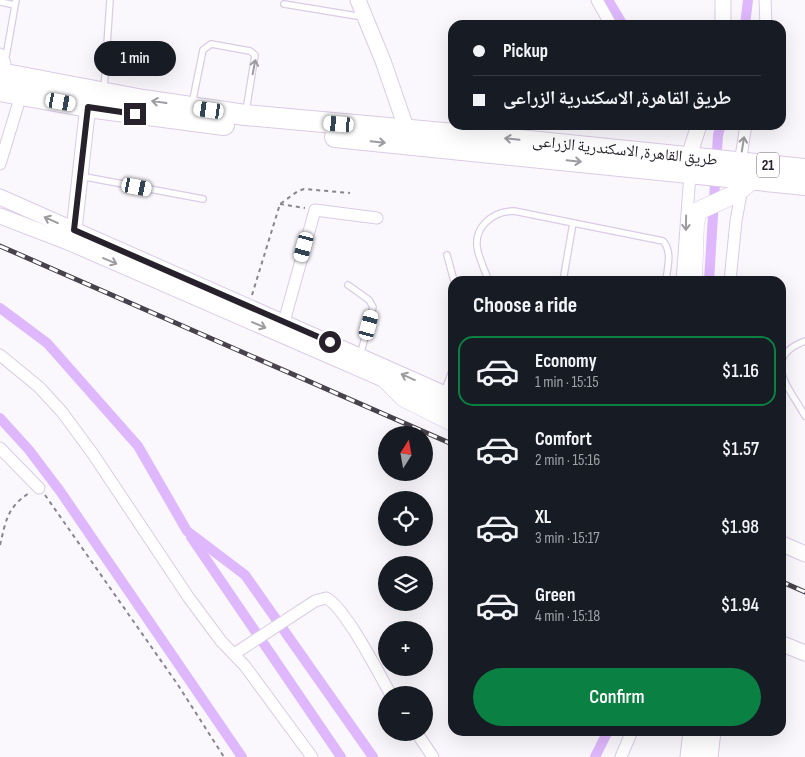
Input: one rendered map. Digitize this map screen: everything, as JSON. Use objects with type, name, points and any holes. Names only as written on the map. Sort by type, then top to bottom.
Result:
[{"type":"highway","name":"طريق القاهرة, الاسكندرية الزراعى","points":[[2,71],[94,97],[200,123],[410,137]]},
{"type":"highway","name":"طريق القاهرة, الاسكندرية الزراعى","points":[[2,71],[21,95],[94,97],[191,107],[410,137],[693,166],[739,177],[805,185]]},
{"type":"highway","name":"طريق القاهرة, الاسكندرية الزراعى","points":[[739,177],[805,169]]},
{"type":"main road","points":[[358,0],[410,137]]},
{"type":"main road","points":[[723,0],[723,20]]},
{"type":"main road","points":[[74,230],[80,176],[94,97]]},
{"type":"main road","points":[[693,166],[695,130]]},
{"type":"main road","points":[[693,276],[695,222],[698,211],[739,177]]},
{"type":"main road","points":[[0,197],[448,395]]},
{"type":"main road","points":[[0,216],[68,242],[385,379],[404,398],[448,416]]},
{"type":"main road","points":[[786,546],[805,554]]},
{"type":"main road","points":[[786,557],[805,565]]},
{"type":"main road","points":[[786,645],[805,653]]},
{"type":"main road","points":[[688,757],[690,736]]},
{"type":"main road","points":[[700,757],[703,736]]},
{"type":"main road","points":[[710,757],[712,736]]},
{"type":"street","points":[[597,0],[607,20]]},
{"type":"street","points":[[765,0],[766,20]]},
{"type":"street","points":[[0,164],[21,95]]},
{"type":"street","points":[[730,276],[739,177],[745,130]]},
{"type":"street","points":[[682,276],[693,166]]},
{"type":"street","points":[[284,322],[315,210],[377,218]]},
{"type":"street","points":[[0,355],[39,387],[62,412],[94,454],[189,598],[312,757]]},
{"type":"street","points":[[0,448],[39,488]]},
{"type":"street","points":[[234,654],[315,601],[326,598],[335,604],[385,686]]},
{"type":"street","points":[[621,757],[630,736]]},
{"type":"street","points":[[422,741],[432,757]]},
{"type":"lane","points":[[94,97],[110,0]]},
{"type":"lane","points":[[0,2],[16,3],[2,71]]},
{"type":"lane","points":[[284,4],[365,18]]},
{"type":"lane","points":[[191,107],[203,50],[211,44],[250,51],[255,55],[245,115]]},
{"type":"lane","points":[[80,176],[203,199]]},
{"type":"lane","points":[[487,276],[478,251],[477,242],[483,225],[489,219],[505,211],[573,222],[663,241],[668,246],[669,253],[667,276]]},
{"type":"lane","points":[[564,276],[573,222]]},
{"type":"lane","points":[[447,255],[453,276]]},
{"type":"lane","points":[[348,285],[369,300],[373,307],[360,356]]},
{"type":"lane","points":[[786,351],[794,345],[805,341]]},
{"type":"lane","points":[[786,381],[805,416]]},
{"type":"path","points":[[248,306],[280,204],[304,189],[350,193]]},
{"type":"path","points":[[280,204],[315,210]]},
{"type":"path","points":[[0,545],[6,518],[12,507],[39,488],[178,685],[224,757]]},
{"type":"waterway","points":[[608,0],[620,20]]},
{"type":"waterway","points":[[746,20],[748,0]]},
{"type":"waterway","points":[[709,276],[720,130]]},
{"type":"waterway","points":[[0,308],[47,343],[138,446],[187,531],[245,575],[373,757]]},
{"type":"waterway","points":[[0,418],[29,450],[60,491],[242,757]]},
{"type":"waterway","points":[[191,537],[341,757]]},
{"type":"waterway","points":[[595,757],[606,736]]},
{"type":"railway","points":[[0,246],[448,442]]},
{"type":"railway","points":[[786,584],[805,592]]},
{"type":"route","points":[[135,114],[88,107],[74,230],[330,342]]}]
